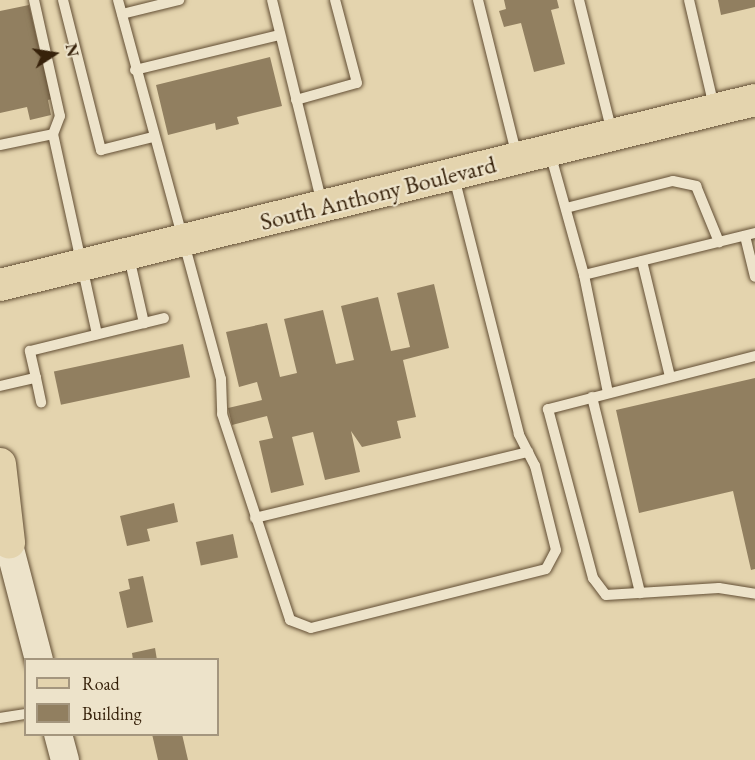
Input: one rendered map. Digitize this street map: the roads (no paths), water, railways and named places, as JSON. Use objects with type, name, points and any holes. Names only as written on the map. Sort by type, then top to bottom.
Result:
[{"type":"main road","name":"South Anthony Boulevard","points":[[0,285],[755,100]]},
{"type":"main road","points":[[0,464],[9,542]]},
{"type":"main road","points":[[0,511],[38,658]]},
{"type":"main road","points":[[58,736],[65,760]]},
{"type":"lane","points":[[34,0],[60,116],[52,134],[97,334]]},
{"type":"lane","points":[[63,0],[101,150],[153,137]]},
{"type":"lane","points":[[118,0],[153,137],[221,379],[222,414],[290,620],[311,628],[546,569],[556,550],[528,452],[519,434],[453,174]]},
{"type":"lane","points":[[122,14],[179,0]]},
{"type":"lane","points":[[272,0],[322,206]]},
{"type":"lane","points":[[296,100],[357,83],[335,0]]},
{"type":"lane","points":[[478,0],[517,159]]},
{"type":"lane","points":[[579,0],[613,135]]},
{"type":"lane","points":[[689,0],[715,110]]},
{"type":"lane","points":[[135,70],[280,35]]},
{"type":"lane","points":[[0,145],[52,134]]},
{"type":"lane","points":[[550,151],[584,275],[608,393]]},
{"type":"lane","points":[[566,208],[673,181],[696,186],[719,242]]},
{"type":"lane","points":[[584,275],[750,234],[755,277]]},
{"type":"lane","points":[[128,253],[144,323]]},
{"type":"lane","points":[[642,261],[669,377]]},
{"type":"lane","points":[[41,402],[30,351],[164,318]]},
{"type":"lane","points":[[755,356],[548,409],[593,578],[606,595],[719,588],[755,594]]},
{"type":"lane","points":[[0,386],[36,378]]},
{"type":"lane","points":[[592,397],[640,593]]},
{"type":"lane","points":[[255,518],[528,452]]},
{"type":"lane","points":[[0,718],[24,714]]}]
